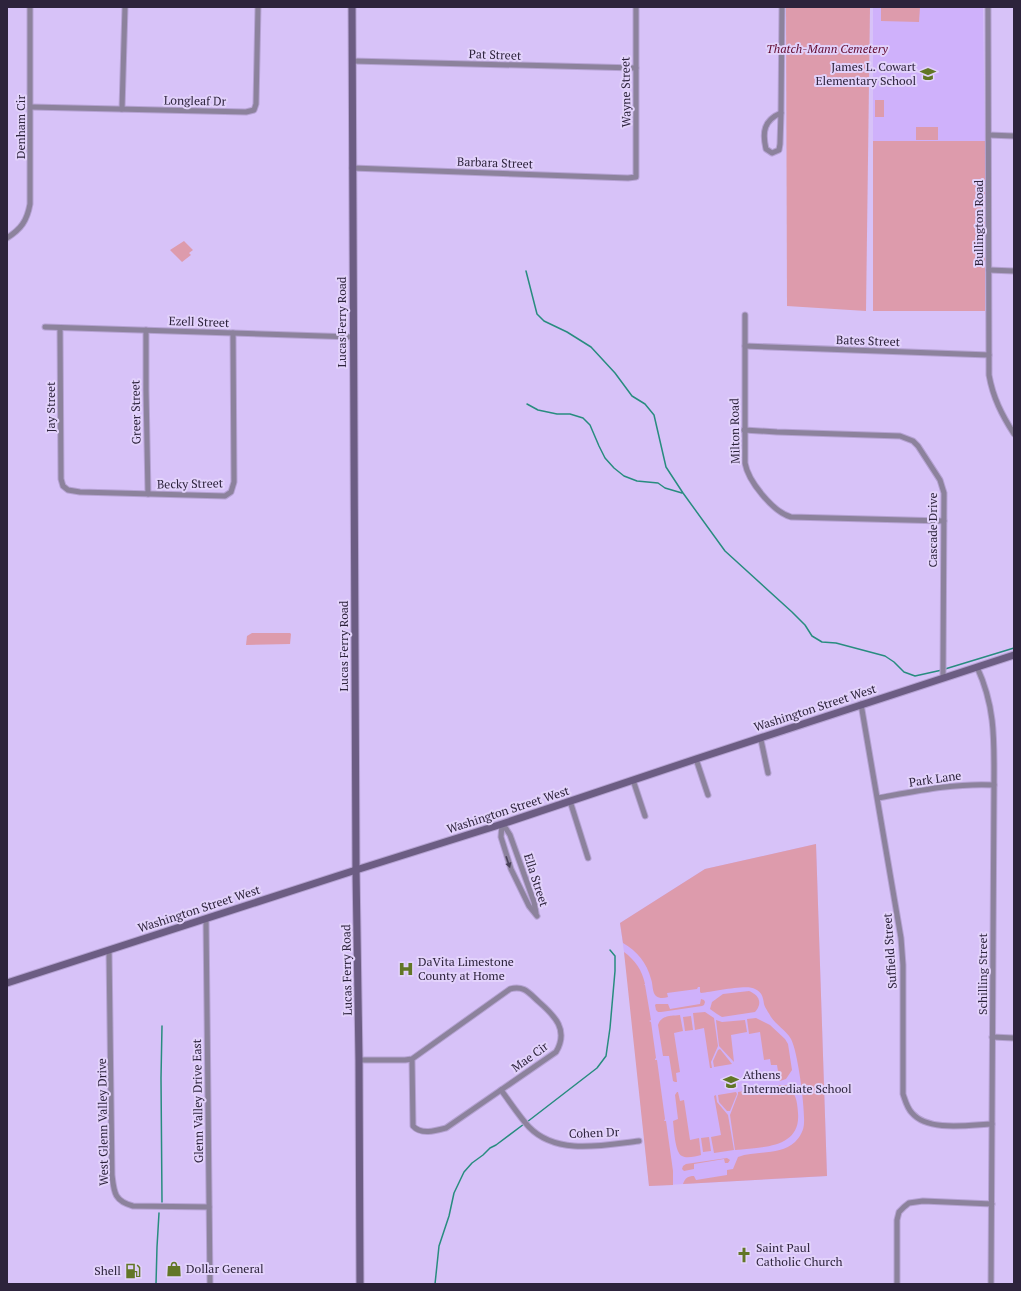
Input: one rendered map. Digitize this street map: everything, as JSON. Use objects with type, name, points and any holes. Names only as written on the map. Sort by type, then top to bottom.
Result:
[{"type":"street","name":"Denham Cir","points":[[7,238],[17,232],[26,220],[30,204],[30,7]]},
{"type":"street","points":[[122,109],[125,7]]},
{"type":"street","name":"Longleaf Dr","points":[[31,107],[246,112],[254,110],[256,104],[258,7]]},
{"type":"street","name":"Lucas Ferry Road","points":[[352,7],[356,870],[360,1284]]},
{"type":"street","name":"Wayne Street","points":[[636,7],[636,177]]},
{"type":"street","points":[[781,113],[772,116],[765,128],[764,141],[766,149],[772,153],[779,150],[780,144],[781,113],[782,7]]},
{"type":"street","name":"Bullington Road","points":[[988,7],[990,375],[993,394],[1001,413],[1014,434]]},
{"type":"street","name":"Pat Street","points":[[352,61],[636,68]]},
{"type":"street","points":[[989,135],[1014,136]]},
{"type":"street","name":"Barbara Street","points":[[352,168],[628,178],[636,177]]},
{"type":"street","points":[[989,270],[1014,271]]},
{"type":"street","name":"Milton Road","points":[[745,316],[745,463],[748,475],[774,507],[785,515],[799,517],[944,521]]},
{"type":"street","name":"Ezell Street","points":[[45,327],[353,337]]},
{"type":"street","name":"Jay Street","points":[[60,328],[61,479],[63,486]]},
{"type":"street","name":"Greer Street","points":[[146,330],[148,494]]},
{"type":"street","name":"Becky Street","points":[[63,486],[68,490],[80,492],[225,496],[231,492],[234,482],[233,333]]},
{"type":"street","name":"Bates Street","points":[[745,346],[989,355]]},
{"type":"street","name":"Cascade Drive","points":[[744,430],[900,436],[913,441],[918,446],[940,480],[944,493],[944,678]]},
{"type":"street","name":"Washington Street West","points":[[7,984],[206,918],[502,824],[1014,655]]},
{"type":"street","name":"Schilling Street","points":[[977,667],[983,680],[994,725],[991,1284]]},
{"type":"street","name":"Suffield Street","points":[[862,704],[901,938],[903,965],[903,1094],[907,1106],[916,1117],[929,1123],[949,1126],[992,1124]]},
{"type":"street","points":[[756,739],[761,740],[768,773]]},
{"type":"street","points":[[696,759],[708,795]]},
{"type":"street","points":[[633,780],[645,816]]},
{"type":"street","name":"Park Lane","points":[[878,798],[948,786],[975,784],[994,785]]},
{"type":"street","points":[[570,801],[588,858]]},
{"type":"street","name":"Ella Street","points":[[502,824],[510,835],[534,902],[537,916],[529,906],[511,869],[501,838],[502,824]]},
{"type":"street","name":"Glenn Valley Drive East","points":[[206,918],[210,1284]]},
{"type":"street","name":"West Glenn Valley Drive","points":[[109,950],[112,1175],[115,1195],[120,1201],[133,1206],[210,1206]]},
{"type":"street","name":"Mae Cir","points":[[519,987],[526,990],[554,1016],[560,1032],[561,1039],[556,1052],[446,1128],[436,1131],[416,1130],[413,1126],[412,1059],[510,989],[519,987]]},
{"type":"street","points":[[992,1038],[1014,1038]]},
{"type":"street","points":[[359,1060],[412,1059]]},
{"type":"street","name":"Cohen Dr","points":[[501,1090],[528,1125],[544,1138],[564,1145],[577,1146],[639,1141]]},
{"type":"street","points":[[897,1284],[897,1220],[899,1212],[904,1206],[909,1203],[923,1201],[992,1204]]},
{"type":"shaded area","name":"James L. Cowart Elementary School","points":[[873,7],[983,7],[985,141],[873,141]]},
{"type":"shaded area","name":"Athens Intermediate School","points":[[816,844],[827,1176],[649,1186],[629,988],[620,923],[705,869]]},
{"type":"green space","name":"Thatch-Mann Cemetery","points":[[786,7],[870,7],[866,311],[787,306]]},
{"type":"green space","points":[[881,7],[920,7],[919,22],[881,21]]},
{"type":"green space","points":[[875,100],[884,100],[884,117],[875,117]]},
{"type":"green space","points":[[916,127],[938,127],[938,140],[916,140]]},
{"type":"green space","points":[[873,141],[985,141],[985,311],[873,311]]},
{"type":"green space","points":[[184,241],[193,250],[189,253],[191,255],[182,262],[170,250]]},
{"type":"green space","points":[[252,633],[290,633],[290,644],[246,645],[247,636]]},
{"type":"green space","points":[[816,844],[827,1176],[683,1184],[690,1176],[694,1176],[696,1180],[727,1175],[727,1170],[733,1169],[738,1157],[782,1149],[797,1140],[803,1128],[804,1116],[802,1093],[794,1046],[791,1039],[771,1017],[765,1006],[762,995],[755,989],[745,987],[701,993],[700,987],[698,987],[697,989],[667,993],[668,997],[660,998],[656,996],[649,973],[641,958],[623,943],[620,923],[705,869]]},
{"type":"green space","points":[[624,952],[632,958],[638,966],[645,984],[651,1020],[649,1021],[651,1022],[656,1058],[655,1060],[657,1060],[665,1119],[664,1121],[666,1121],[673,1171],[673,1185],[649,1186]]},
{"type":"green space","points":[[749,991],[759,1000],[759,1005],[755,1012],[722,1017],[710,1009],[712,1002],[723,994]]},
{"type":"green space","points":[[701,999],[705,1002],[702,1006],[661,1012],[656,1010],[655,1005],[668,1004],[670,1009],[700,1004]]},
{"type":"green space","points":[[705,1012],[714,1018],[718,1046],[711,1062],[712,1068],[710,1068],[704,1028],[695,1030],[693,1013]]},
{"type":"green space","points":[[680,1015],[683,1031],[674,1033],[680,1072],[676,1073],[677,1082],[675,1082],[673,1081],[669,1056],[663,1056],[658,1025],[661,1019]]},
{"type":"green space","points":[[691,1016],[693,1030],[685,1031],[683,1017]]},
{"type":"green space","points":[[756,1018],[770,1025],[785,1039],[788,1044],[792,1070],[786,1079],[780,1081],[776,1078],[779,1077],[777,1065],[771,1065],[770,1059],[764,1060],[760,1032],[749,1034],[747,1019]]},
{"type":"green space","points":[[716,1020],[722,1022],[745,1020],[747,1032],[731,1035],[734,1062],[719,1046]]},
{"type":"green space","points":[[720,1049],[732,1064],[714,1067],[713,1061],[718,1050]]},
{"type":"green space","points":[[787,1085],[794,1094],[796,1101],[798,1113],[797,1125],[793,1134],[786,1140],[777,1144],[735,1150],[730,1115],[738,1092]]},
{"type":"green space","points":[[677,1092],[680,1101],[684,1100],[690,1140],[699,1138],[701,1155],[684,1157],[678,1150],[675,1140],[673,1121],[678,1119],[675,1095]]},
{"type":"green space","points":[[736,1092],[737,1094],[730,1111],[727,1111],[719,1102],[718,1095]]},
{"type":"green space","points":[[716,1095],[717,1102],[728,1115],[734,1150],[714,1153],[711,1137],[721,1135],[714,1096]]},
{"type":"green space","points":[[709,1137],[711,1151],[703,1152],[701,1138]]},
{"type":"green space","points":[[727,1158],[730,1160],[728,1163],[725,1163],[724,1159],[694,1164],[694,1169],[684,1171],[682,1169],[686,1164]]},
{"type":"waterway","points":[[526,271],[537,314],[544,321],[567,332],[591,347],[615,373],[632,396],[645,404],[654,415],[666,467],[683,493],[725,551],[792,612],[805,625],[812,636],[822,642],[836,643],[885,656],[894,662],[904,672],[915,676],[942,670]]},
{"type":"waterway","points":[[527,404],[538,410],[557,414],[570,414],[583,418],[590,425],[605,458],[624,476],[637,481],[658,483],[665,488],[682,493]]},
{"type":"waterway","points":[[945,669],[1014,648]]},
{"type":"waterway","points":[[527,1122],[597,1068],[606,1056],[615,971],[615,956],[610,950]]},
{"type":"waterway","points":[[162,1026],[162,1202]]},
{"type":"waterway","points":[[435,1284],[439,1246],[449,1216],[454,1193],[464,1172],[490,1148],[524,1124]]},
{"type":"waterway","points":[[156,1284],[159,1213]]},
{"type":"place","name":"James L. Cowart Elementary School","points":[[928,74]]},
{"type":"place","name":"DaVita Limestone County at Home","points":[[406,969]]},
{"type":"place","name":"Athens Intermediate School","points":[[731,1082]]},
{"type":"place","name":"Saint Paul Catholic Church","points":[[744,1255]]},
{"type":"place","name":"Dollar General","points":[[174,1269]]},
{"type":"place","name":"Shell","points":[[133,1271]]}]
